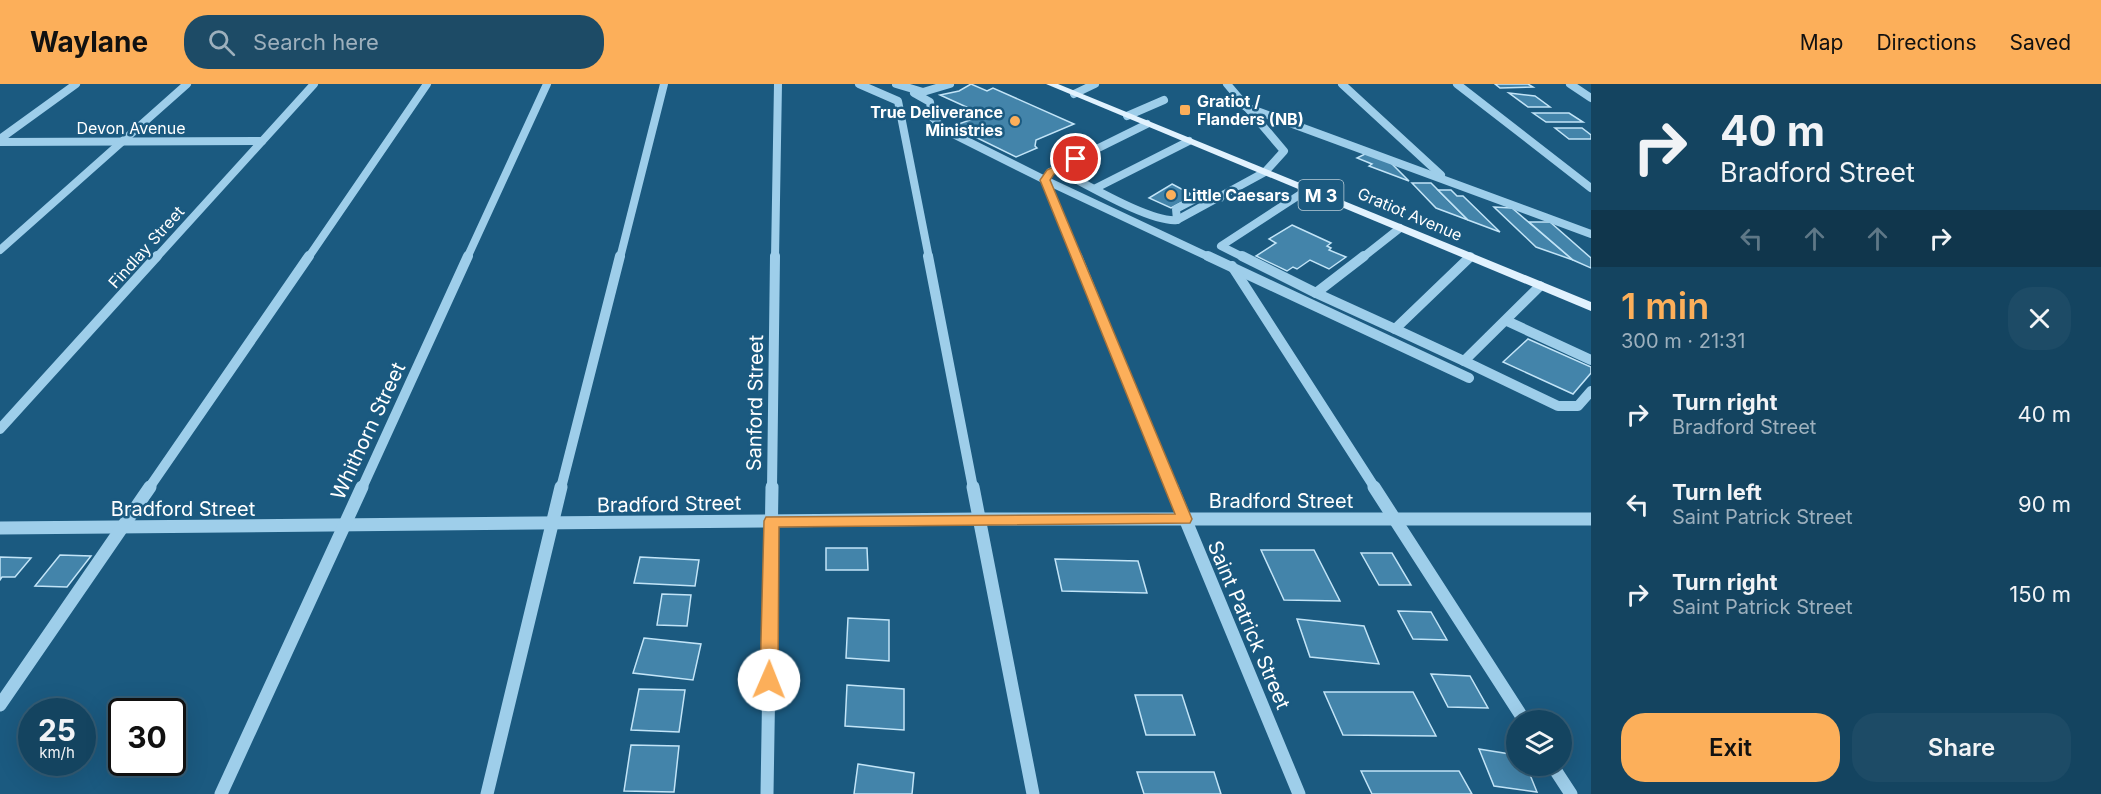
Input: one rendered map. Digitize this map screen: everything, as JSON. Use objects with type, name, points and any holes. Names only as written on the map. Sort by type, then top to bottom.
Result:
[{"type":"main road","name":"Gratiot Avenue","points":[[1050,84],[1591,307]]},
{"type":"street","points":[[0,141],[76,84]]},
{"type":"street","points":[[0,250],[187,84]]},
{"type":"street","name":"Findlay Street","points":[[0,429],[314,84]]},
{"type":"street","points":[[0,705],[427,84]]},
{"type":"street","name":"Whithorn Street","points":[[221,794],[548,84]]},
{"type":"street","points":[[487,794],[552,523],[664,84]]},
{"type":"street","name":"Sanford Street","points":[[767,794],[778,84]]},
{"type":"street","points":[[859,84],[898,101],[1033,794]]},
{"type":"street","points":[[896,84],[930,102],[932,117],[943,129],[1045,180],[1469,378]]},
{"type":"street","points":[[914,93],[929,93],[950,84]]},
{"type":"street","points":[[1074,94],[1095,84]]},
{"type":"street","points":[[1056,169],[1151,216],[1177,220],[1265,172],[1284,151],[1227,84]]},
{"type":"street","points":[[1342,84],[1446,180]]},
{"type":"street","points":[[1457,84],[1591,188]]},
{"type":"street","points":[[1570,84],[1591,98]]},
{"type":"street","points":[[1128,116],[1164,100]]},
{"type":"street","points":[[1246,107],[1591,234]]},
{"type":"street","points":[[1045,180],[1046,176],[1056,169],[1114,138],[1147,124]]},
{"type":"street","name":"Devon Avenue","points":[[0,141],[262,141]]},
{"type":"street","points":[[1096,189],[1189,141]]},
{"type":"street","name":"Saint Patrick Street","points":[[1045,180],[1299,794]]},
{"type":"street","points":[[1307,190],[1221,246],[1558,406],[1572,408],[1581,405],[1591,392]]},
{"type":"street","points":[[1177,220],[1176,209],[1191,199],[1220,198]]},
{"type":"street","points":[[1316,293],[1400,228]]},
{"type":"street","points":[[1395,329],[1470,257]]},
{"type":"street","points":[[1232,266],[1518,710]]},
{"type":"street","points":[[1464,361],[1540,286]]},
{"type":"street","points":[[1507,321],[1591,360]]},
{"type":"street","name":"Bradford Street","points":[[0,528],[979,519],[1591,519]]},
{"type":"street","points":[[1559,776],[1571,794]]},
{"type":"building","name":"True Deliverance Ministries","points":[[971,84],[987,91],[993,88],[1074,124],[1036,140],[1037,148],[1016,157],[953,126],[984,115],[940,95],[959,91]]},
{"type":"building","points":[[1495,84],[1528,84],[1533,87],[1500,88]]},
{"type":"building","points":[[1509,93],[1535,96],[1550,107],[1528,107]]},
{"type":"building","points":[[1533,113],[1569,113],[1583,122],[1546,122]]},
{"type":"building","points":[[1555,128],[1582,128],[1591,135],[1591,139],[1569,139]]},
{"type":"building","points":[[1367,153],[1388,160],[1409,181],[1369,166],[1372,164],[1357,158]]},
{"type":"building","points":[[1412,183],[1431,183],[1468,220],[1436,208]]},
{"type":"building","name":"Little Caesars","points":[[1172,184],[1191,194],[1186,197],[1190,198],[1171,208],[1149,198]]},
{"type":"building","points":[[1438,190],[1451,190],[1457,196],[1463,196],[1500,232],[1468,220]]},
{"type":"building","points":[[1494,207],[1512,208],[1573,260],[1536,247]]},
{"type":"building","points":[[1529,222],[1550,222],[1591,258],[1591,268],[1573,260]]},
{"type":"building","points":[[1292,225],[1331,243],[1327,246],[1331,248],[1329,250],[1346,257],[1329,269],[1310,260],[1297,269],[1293,267],[1287,271],[1256,256],[1276,243],[1269,239]]},
{"type":"building","points":[[1528,339],[1591,367],[1591,373],[1573,394],[1503,362]]},
{"type":"building","points":[[826,548],[867,548],[868,570],[826,570]]},
{"type":"building","points":[[1261,550],[1314,550],[1340,601],[1284,600]]},
{"type":"building","points":[[1361,553],[1392,553],[1411,585],[1379,585]]},
{"type":"building","points":[[60,555],[91,556],[67,587],[35,586]]},
{"type":"building","points":[[0,557],[31,558],[15,577],[2,577],[0,580]]},
{"type":"building","points":[[640,557],[699,560],[695,586],[634,583]]},
{"type":"building","points":[[1055,559],[1138,561],[1147,593],[1062,591]]},
{"type":"building","points":[[662,594],[691,595],[687,626],[657,625]]},
{"type":"building","points":[[1398,611],[1431,612],[1447,640],[1413,639]]},
{"type":"building","points":[[848,618],[889,620],[889,661],[846,658]]},
{"type":"building","points":[[1297,619],[1364,626],[1379,664],[1310,657]]},
{"type":"building","points":[[644,638],[701,644],[693,680],[633,673]]},
{"type":"building","points":[[1431,674],[1470,676],[1488,708],[1448,707]]},
{"type":"building","points":[[847,685],[904,689],[904,730],[845,726]]},
{"type":"building","points":[[639,689],[685,690],[679,732],[631,730]]},
{"type":"building","points":[[1324,692],[1413,692],[1436,736],[1343,735]]},
{"type":"building","points":[[1135,695],[1182,695],[1195,735],[1146,735]]},
{"type":"building","points":[[631,745],[679,746],[674,792],[624,791]]},
{"type":"building","points":[[1479,749],[1506,753],[1506,776],[1530,776],[1537,792],[1494,786]]},
{"type":"building","points":[[858,764],[914,773],[912,794],[854,794]]},
{"type":"building","points":[[1361,771],[1459,771],[1472,794],[1372,794]]},
{"type":"building","points":[[1137,772],[1214,772],[1221,794],[1144,794]]},
{"type":"place","name":"Gratiot / Flanders (NB)","points":[[1185,110]]},
{"type":"place","name":"True Deliverance Ministries","points":[[1015,121]]},
{"type":"place","name":"Little Caesars","points":[[1171,195]]},
{"type":"route","points":[[769,680],[771,521],[1185,519],[1045,180],[1050,172],[1076,159]]}]
